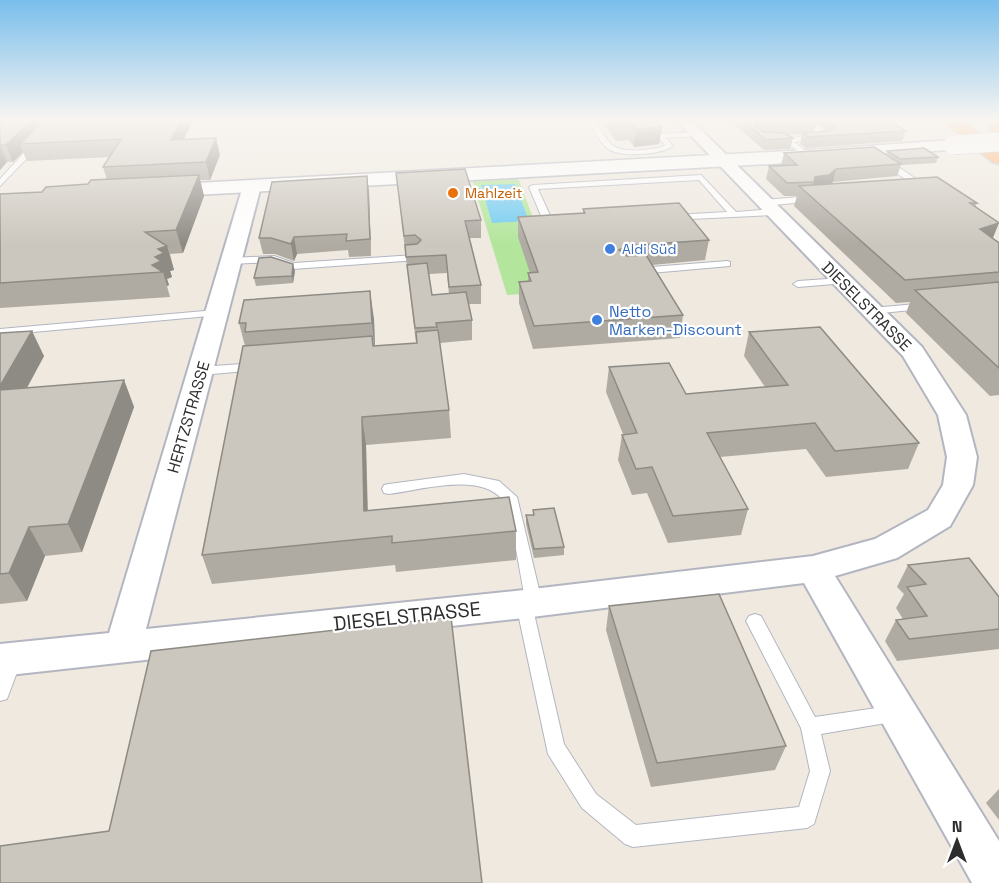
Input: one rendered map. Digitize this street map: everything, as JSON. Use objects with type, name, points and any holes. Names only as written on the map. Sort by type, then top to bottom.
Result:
[{"type":"street","points":[[138,192],[700,161]]},
{"type":"street","name":"DIESELSTRASSE","points":[[7,660],[529,603],[813,568],[885,549],[939,518],[958,485],[962,457],[952,416],[913,352],[842,281],[756,206],[723,161]]},
{"type":"street","name":"HERTZSTRASSE","points":[[123,647],[252,186]]},
{"type":"street","points":[[813,568],[998,883]]},
{"type":"lane","points":[[3,194],[26,161]]},
{"type":"lane","points":[[884,161],[931,192],[920,192]]},
{"type":"lane","points":[[570,224],[550,225],[533,187],[701,177],[756,206],[819,193]]},
{"type":"lane","points":[[902,181],[913,180]]},
{"type":"lane","points":[[660,218],[827,199]]},
{"type":"lane","points":[[231,261],[274,259],[293,266],[415,258]]},
{"type":"lane","points":[[624,272],[727,264]]},
{"type":"lane","points":[[798,284],[842,281]]},
{"type":"lane","points":[[872,311],[940,305]]},
{"type":"lane","points":[[0,332],[216,313]]},
{"type":"lane","points":[[200,371],[269,366]]},
{"type":"lane","points":[[389,489],[464,479],[494,484],[512,501],[555,747],[589,801],[633,836],[807,817],[820,771],[810,728],[754,621]]},
{"type":"lane","points":[[0,693],[7,660]]},
{"type":"lane","points":[[810,728],[898,714]]},
{"type":"green space","points":[[518,178],[538,231],[624,287],[507,295],[472,180]]},
{"type":"water","points":[[515,184],[529,221],[492,223],[481,185]]},
{"type":"building","points":[[107,161],[206,161],[206,162],[103,167]]},
{"type":"building","points":[[793,161],[897,161],[901,164],[836,169],[829,175],[815,177],[814,182],[787,183],[769,166],[797,165]]},
{"type":"building","points":[[465,169],[481,220],[465,221],[481,285],[449,287],[446,255],[406,257],[405,245],[417,244],[421,240],[415,235],[404,236],[396,173]]},
{"type":"building","points":[[199,175],[176,230],[145,232],[167,246],[158,249],[164,253],[155,257],[161,261],[152,265],[163,272],[0,283],[0,194],[42,192],[46,187],[88,184],[91,180]]},
{"type":"building","points":[[367,176],[370,239],[346,241],[347,234],[294,237],[291,244],[271,238],[259,238],[272,182]]},
{"type":"building","points":[[937,177],[977,203],[970,203],[999,223],[980,229],[999,243],[999,272],[905,280],[799,186]]},
{"type":"building","points":[[679,203],[709,240],[626,246],[619,250],[627,256],[646,255],[683,315],[534,326],[519,282],[531,281],[528,273],[538,272],[518,217],[585,213],[583,209]]},
{"type":"building","points":[[271,257],[293,264],[292,276],[254,278],[259,258]]},
{"type":"building","points":[[427,263],[432,295],[466,292],[472,320],[436,323],[437,327],[415,328],[407,265]]},
{"type":"building","points":[[999,282],[999,368],[915,290]]},
{"type":"building","points":[[370,291],[372,323],[245,332],[246,323],[239,323],[244,300]]},
{"type":"building","points":[[820,327],[919,443],[835,451],[815,423],[707,433],[748,509],[673,516],[652,467],[636,469],[622,435],[637,433],[609,367],[669,363],[686,394],[788,385],[749,332]]},
{"type":"building","points":[[438,330],[449,410],[362,417],[364,511],[509,497],[516,531],[392,543],[392,536],[202,555],[243,346],[372,336],[373,346],[417,343],[416,332]]},
{"type":"building","points":[[32,331],[0,386],[0,333]]},
{"type":"building","points":[[124,380],[68,524],[29,527],[9,573],[0,574],[0,390]]},
{"type":"building","points":[[554,508],[564,547],[534,549],[526,515],[534,515],[533,510]]},
{"type":"building","points":[[969,558],[999,597],[999,629],[909,639],[896,620],[927,616],[907,587],[926,584],[908,565]]},
{"type":"building","points":[[719,594],[786,746],[657,763],[609,606]]},
{"type":"building","points":[[451,617],[482,883],[0,883],[0,846],[109,831],[151,651]]},
{"type":"place","name":"Mahlzeit","points":[[453,193]]},
{"type":"place","name":"Aldi Süd","points":[[610,249]]},
{"type":"place","name":"Netto Marken-Discount","points":[[597,320]]}]
